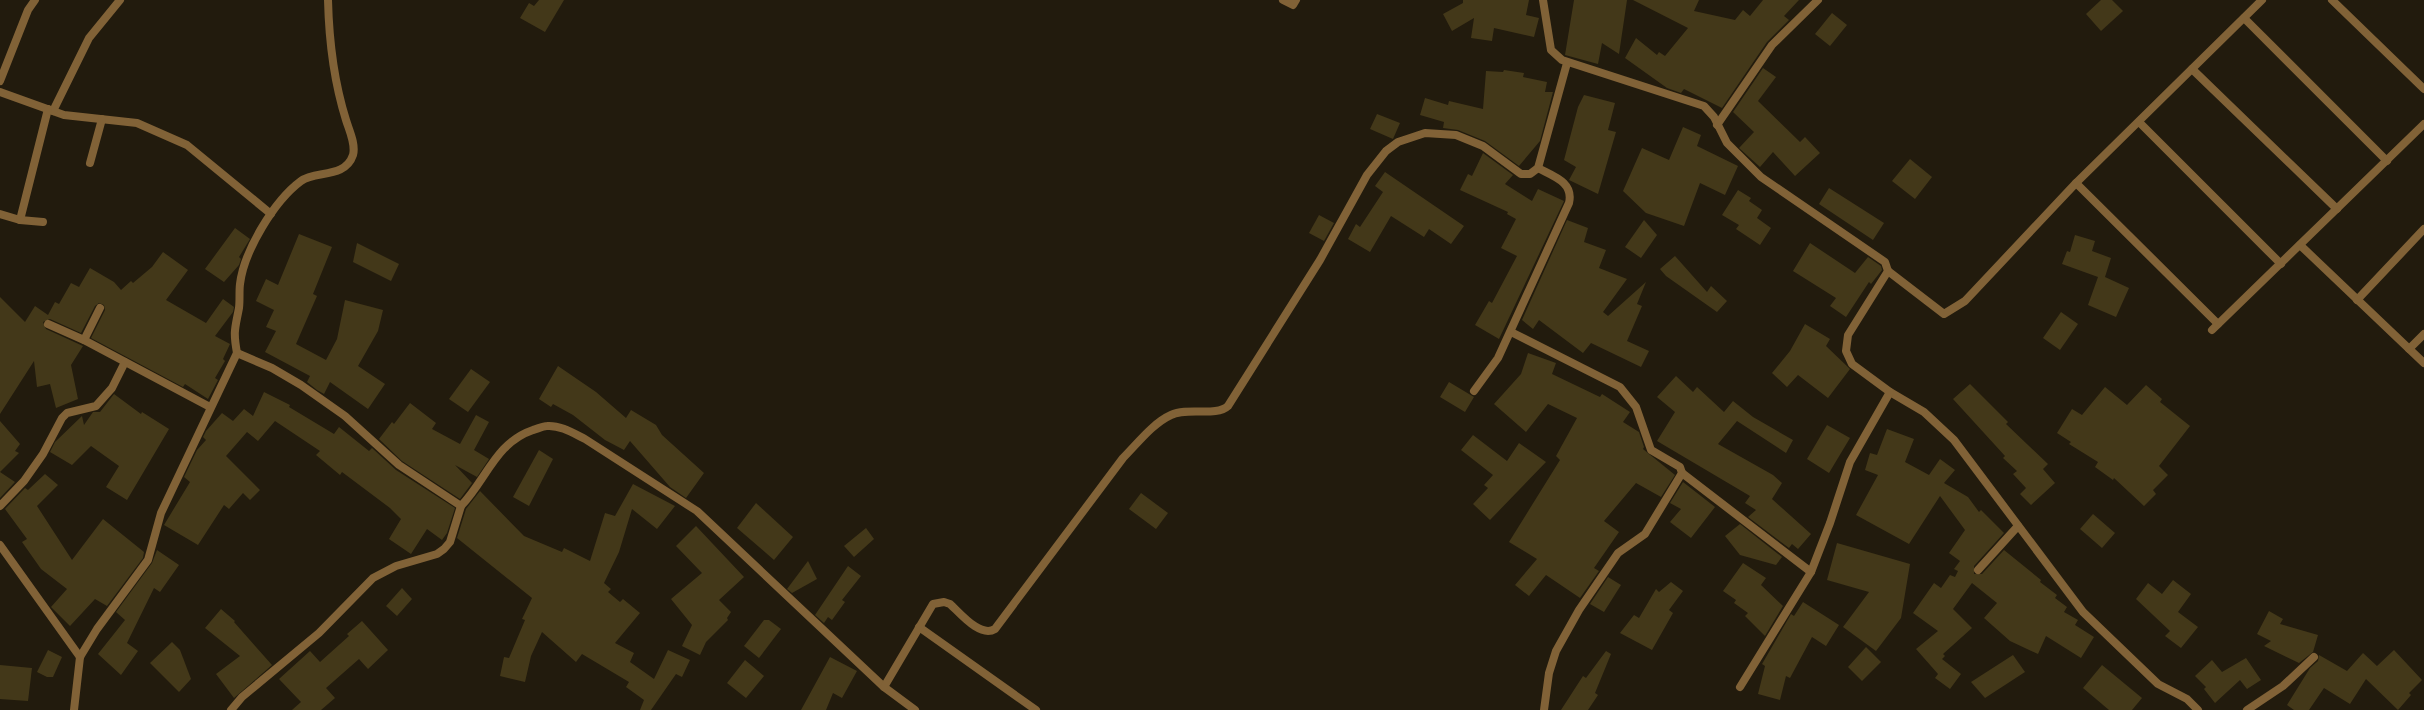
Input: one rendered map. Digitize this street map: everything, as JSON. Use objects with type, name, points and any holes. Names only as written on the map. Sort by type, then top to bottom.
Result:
[{"type":"street","points":[[0,80],[28,10],[35,0]]},
{"type":"street","points":[[20,220],[50,110],[89,38],[120,0]]},
{"type":"street","points":[[74,710],[80,657],[97,629],[148,560],[161,513],[210,407],[237,353],[233,331],[239,307],[240,283],[256,236],[271,214],[302,180],[334,173],[346,165],[352,156],[353,146],[338,96],[328,0]]},
{"type":"street","points":[[1283,0],[1293,6],[1296,0]]},
{"type":"street","points":[[1543,0],[1551,50],[1567,63],[1693,101],[1710,111],[1727,143],[1761,177],[1881,258],[1887,266],[1888,271],[1944,314],[1965,301],[2076,183],[2262,0]]},
{"type":"street","points":[[1717,125],[1772,45],[1818,0]]},
{"type":"street","points":[[2332,0],[2423,86]]},
{"type":"street","points":[[2244,18],[2387,160]]},
{"type":"street","points":[[884,687],[933,604],[944,602],[982,631],[991,632],[995,629],[1123,458],[1146,434],[1170,415],[1188,411],[1221,411],[1228,406],[1316,267],[1367,175],[1386,151],[1398,142],[1426,133],[1456,135],[1483,146],[1521,174],[1527,175],[1538,168],[1567,63]]},
{"type":"street","points":[[2192,69],[2337,209]]},
{"type":"street","points":[[0,92],[64,115],[137,123],[186,145],[271,214]]},
{"type":"street","points":[[90,163],[102,119]]},
{"type":"street","points":[[2139,122],[2281,264]]},
{"type":"street","points":[[2076,183],[2215,327],[2424,124]]},
{"type":"street","points":[[1474,391],[1491,369],[1511,332],[1570,198],[1567,185],[1538,168]]},
{"type":"street","points":[[0,214],[20,220],[44,222]]},
{"type":"street","points":[[2357,300],[2424,230]]},
{"type":"street","points":[[2300,245],[2424,363]]},
{"type":"street","points":[[1888,271],[1848,335],[1845,346],[1847,356],[1852,364],[1890,392],[1924,412],[1954,440],[2082,612],[2158,684],[2187,699],[2198,710]]},
{"type":"street","points":[[84,340],[100,308]]},
{"type":"street","points":[[48,324],[84,340],[210,407]]},
{"type":"street","points":[[1511,332],[1620,387],[1636,407],[1651,450],[1680,467],[1682,473],[1810,572]]},
{"type":"street","points":[[2410,349],[2424,334]]},
{"type":"street","points":[[237,353],[272,368],[301,385],[345,416],[399,466],[461,506]]},
{"type":"street","points":[[0,506],[24,481],[44,454],[62,418],[68,413],[96,406],[112,388],[125,362]]},
{"type":"street","points":[[1740,687],[1810,572],[1830,523],[1850,462],[1869,425],[1890,392]]},
{"type":"street","points":[[231,710],[242,697],[319,633],[373,578],[396,566],[437,554],[444,549],[450,542],[461,506],[471,497],[501,450],[512,440],[547,426],[566,430],[585,439],[697,511],[884,687],[915,710]]},
{"type":"street","points":[[1544,710],[1548,673],[1556,651],[1579,610],[1618,553],[1645,534],[1682,473]]},
{"type":"street","points":[[1978,570],[2018,526]]},
{"type":"street","points":[[0,545],[80,657]]},
{"type":"street","points":[[919,627],[1036,710]]},
{"type":"street","points":[[2247,710],[2283,686],[2314,656]]},
{"type":"building","points":[[539,0],[564,0],[545,32],[520,18],[529,3],[534,6]]},
{"type":"building","points":[[1463,0],[1529,0],[1526,15],[1539,18],[1534,37],[1494,28],[1492,41],[1471,38],[1474,18],[1452,31],[1443,14],[1463,3]]},
{"type":"building","points":[[1574,0],[1627,0],[1619,54],[1602,43],[1598,64],[1565,55]]},
{"type":"building","points":[[1633,0],[1699,0],[1694,11],[1735,20],[1743,10],[1750,16],[1763,0],[1799,0],[1784,16],[1789,20],[1767,42],[1722,108],[1684,89],[1681,93],[1667,88],[1625,58],[1636,38],[1657,55],[1659,52],[1665,56],[1688,28]]},
{"type":"building","points":[[2101,0],[2112,0],[2123,11],[2101,31],[2086,14]]},
{"type":"building","points":[[1832,13],[1847,25],[1830,46],[1815,34]]},
{"type":"building","points":[[1763,68],[1776,77],[1758,101],[1800,142],[1805,137],[1820,153],[1795,176],[1773,152],[1760,167],[1739,148],[1754,132],[1733,112]]},
{"type":"building","points":[[1504,70],[1524,73],[1523,77],[1547,82],[1545,92],[1553,92],[1540,141],[1519,166],[1485,141],[1458,130],[1443,128],[1444,122],[1420,115],[1425,98],[1448,105],[1449,101],[1483,109],[1486,71],[1503,72]]},
{"type":"building","points":[[1584,95],[1615,103],[1608,130],[1616,132],[1598,194],[1569,180],[1576,167],[1564,160],[1578,107]]},
{"type":"building","points":[[1377,114],[1400,123],[1393,139],[1370,129]]},
{"type":"building","points":[[1683,127],[1701,135],[1697,146],[1738,166],[1725,195],[1700,183],[1684,226],[1646,213],[1623,191],[1642,148],[1669,160]]},
{"type":"building","points":[[1483,153],[1513,175],[1505,184],[1532,201],[1538,189],[1564,201],[1499,339],[1475,325],[1489,301],[1492,303],[1517,256],[1501,248],[1516,219],[1507,214],[1508,212],[1460,190],[1468,174],[1472,176]]},
{"type":"building","points":[[1910,159],[1932,177],[1915,199],[1892,181]]},
{"type":"building","points":[[1385,172],[1464,226],[1451,244],[1429,229],[1424,237],[1391,216],[1370,252],[1348,239],[1356,224],[1360,227],[1383,192],[1375,186]]},
{"type":"building","points":[[1829,188],[1884,223],[1873,240],[1819,204]]},
{"type":"building","points":[[1738,190],[1751,198],[1749,201],[1762,210],[1757,218],[1771,228],[1760,245],[1736,229],[1739,225],[1722,215]]},
{"type":"building","points":[[1319,215],[1334,223],[1324,241],[1309,233]]},
{"type":"building","points":[[1567,220],[1588,228],[1584,242],[1606,250],[1599,268],[1627,279],[1603,312],[1608,316],[1646,282],[1637,304],[1642,306],[1627,341],[1649,351],[1641,367],[1591,343],[1583,353],[1539,320],[1533,329],[1522,320]]},
{"type":"building","points":[[1644,220],[1657,235],[1641,258],[1625,247]]},
{"type":"building","points":[[235,228],[250,239],[239,257],[241,259],[239,265],[224,282],[205,269]]},
{"type":"building","points":[[299,234],[332,247],[313,294],[317,296],[296,344],[326,360],[337,339],[345,300],[383,310],[378,331],[358,366],[385,384],[368,409],[330,382],[324,394],[307,382],[310,376],[265,352],[276,331],[266,327],[274,310],[256,301],[266,279],[278,285]]},
{"type":"building","points":[[2075,235],[2095,241],[2092,251],[2111,258],[2105,277],[2129,288],[2116,317],[2088,305],[2098,277],[2062,264],[2067,251],[2070,252]]},
{"type":"building","points":[[357,243],[399,264],[391,281],[353,262]]},
{"type":"building","points":[[1810,243],[1855,273],[1868,257],[1881,266],[1882,270],[1871,284],[1869,282],[1846,317],[1830,306],[1836,298],[1793,271]]},
{"type":"building","points":[[163,252],[188,270],[166,300],[206,323],[223,299],[234,307],[233,312],[215,336],[230,344],[223,359],[225,361],[215,378],[218,380],[208,399],[185,384],[183,387],[91,338],[105,310],[104,305],[99,303],[95,306],[81,333],[50,319],[43,322],[46,329],[83,346],[71,365],[78,399],[56,408],[50,384],[37,387],[34,361],[0,414],[0,297],[25,322],[35,306],[48,315],[55,302],[59,304],[71,283],[79,287],[90,268],[114,282],[121,290],[131,281],[133,283],[152,267]]},
{"type":"building","points":[[1675,256],[1707,292],[1711,286],[1727,301],[1717,312],[1666,276],[1660,269]]},
{"type":"building","points":[[2061,312],[2078,324],[2060,350],[2043,338]]},
{"type":"building","points":[[1805,324],[1830,339],[1826,346],[1850,369],[1828,398],[1798,375],[1787,387],[1772,373],[1790,351]]},
{"type":"building","points":[[1528,353],[1556,363],[1552,374],[1600,397],[1602,394],[1630,412],[1623,422],[1639,432],[1644,447],[1643,449],[1675,475],[1661,497],[1636,483],[1604,521],[1619,532],[1594,568],[1599,571],[1580,598],[1546,575],[1529,596],[1515,585],[1537,559],[1509,542],[1560,460],[1556,456],[1577,418],[1548,404],[1526,432],[1494,404],[1521,374]]},
{"type":"building","points":[[558,366],[596,392],[626,418],[631,410],[656,425],[662,435],[704,473],[686,498],[670,487],[630,441],[624,450],[605,440],[573,415],[553,404],[551,407],[539,399]]},
{"type":"building","points":[[471,369],[490,382],[468,412],[449,399]]},
{"type":"building","points":[[1676,376],[1693,392],[1697,387],[1724,412],[1733,401],[1753,417],[1793,440],[1786,453],[1737,421],[1718,444],[1773,475],[1782,483],[1772,499],[1811,534],[1798,549],[1792,544],[1789,548],[1748,517],[1756,510],[1745,503],[1750,496],[1657,441],[1675,412],[1657,397]]},
{"type":"building","points":[[1449,382],[1474,397],[1465,412],[1440,397]]},
{"type":"building","points":[[1970,384],[2008,422],[2006,424],[2048,464],[2043,469],[2055,483],[2031,505],[2020,494],[2026,488],[2013,474],[2017,471],[2003,458],[2005,456],[1953,399]]},
{"type":"building","points":[[2146,385],[2162,399],[2160,402],[2190,426],[2159,466],[2168,475],[2153,490],[2156,494],[2144,506],[2114,478],[2113,480],[2095,467],[2098,462],[2069,444],[2071,442],[2057,433],[2072,409],[2082,415],[2105,387],[2127,405]]},
{"type":"building","points":[[264,392],[290,405],[289,407],[334,434],[339,427],[369,451],[372,448],[396,470],[455,508],[447,533],[442,540],[427,529],[411,554],[389,539],[401,519],[390,508],[342,472],[340,475],[316,455],[320,451],[275,421],[258,441],[247,432],[226,456],[260,490],[250,500],[243,493],[229,509],[224,505],[198,545],[164,525],[190,482],[184,477],[197,450],[206,440],[203,437],[206,431],[222,413],[233,421],[244,409],[253,416]]},
{"type":"building","points":[[114,394],[141,414],[142,412],[169,429],[127,500],[106,487],[119,466],[91,446],[72,465],[50,452],[55,442],[82,416],[84,425],[93,412],[100,412]]},
{"type":"building","points":[[410,403],[436,423],[432,429],[460,444],[476,415],[489,422],[474,450],[489,459],[477,477],[455,465],[472,483],[460,499],[402,461],[379,439],[392,422],[394,424]]},
{"type":"building","points":[[0,421],[20,444],[15,451],[19,453],[0,472]]},
{"type":"building","points":[[1827,425],[1850,438],[1829,473],[1807,459]]},
{"type":"building","points":[[1887,429],[1914,439],[1905,462],[1929,475],[1940,459],[1955,470],[1944,483],[1968,497],[1979,512],[1981,510],[2004,533],[1974,566],[1974,574],[1982,574],[2004,550],[2057,595],[2055,598],[2067,607],[2064,612],[2078,620],[2075,625],[2094,637],[2081,658],[2046,636],[2038,654],[2010,641],[1984,618],[1997,603],[1972,583],[1953,609],[1972,628],[1943,654],[1945,656],[1942,659],[1961,674],[1950,689],[1935,678],[1938,674],[1916,649],[1938,631],[1913,613],[1934,583],[1941,588],[1950,575],[1955,577],[1958,571],[1954,569],[1960,561],[1949,553],[1965,530],[1940,496],[1909,544],[1856,515],[1878,475],[1865,470],[1870,453],[1877,455]]},
{"type":"building","points":[[1473,435],[1507,461],[1519,443],[1546,462],[1490,520],[1473,504],[1488,488],[1484,485],[1493,475],[1461,450]]},
{"type":"building","points":[[539,450],[553,459],[529,506],[513,497]]},
{"type":"building","points":[[0,472],[15,482],[0,498]]},
{"type":"building","points":[[45,474],[58,485],[37,506],[72,560],[103,519],[144,552],[143,558],[107,606],[95,599],[70,626],[51,607],[67,589],[41,569],[22,542],[27,539],[5,509],[25,488],[28,490]]},
{"type":"building","points":[[1683,482],[1715,507],[1691,538],[1670,522],[1681,509],[1670,503]]},
{"type":"building","points":[[633,484],[675,506],[657,529],[632,509],[619,552],[604,583],[611,589],[608,592],[620,602],[623,599],[640,613],[615,643],[634,653],[630,662],[654,679],[668,650],[690,660],[682,677],[676,674],[651,710],[640,710],[644,700],[626,687],[629,682],[582,654],[576,662],[542,632],[531,656],[525,682],[500,676],[504,657],[509,658],[525,620],[522,619],[532,598],[457,538],[466,509],[480,491],[524,536],[562,552],[564,548],[590,561],[605,513],[615,516]]},
{"type":"building","points":[[1141,493],[1168,513],[1156,529],[1129,509]]},
{"type":"building","points":[[756,503],[793,537],[774,560],[737,528]]},
{"type":"building","points":[[2093,514],[2115,533],[2102,548],[2080,529]]},
{"type":"building","points":[[1740,524],[1782,557],[1776,565],[1740,555],[1725,536]]},
{"type":"building","points":[[696,526],[744,577],[719,600],[731,612],[727,618],[728,620],[706,642],[700,655],[682,646],[692,625],[671,599],[702,573],[676,546]]},
{"type":"building","points":[[866,528],[874,539],[854,557],[844,546]]},
{"type":"building","points":[[1837,543],[1910,564],[1901,618],[1876,651],[1843,627],[1869,592],[1827,580]]},
{"type":"building","points":[[157,550],[179,565],[160,592],[154,588],[127,643],[138,651],[121,675],[98,654],[125,620],[116,612],[152,563]]},
{"type":"building","points":[[808,561],[817,579],[792,593],[787,589]]},
{"type":"building","points":[[1743,563],[1766,578],[1761,585],[1783,606],[1765,636],[1745,616],[1748,613],[1734,603],[1736,600],[1723,591]]},
{"type":"building","points":[[848,566],[861,576],[842,600],[845,602],[832,620],[828,617],[824,623],[815,615]]},
{"type":"building","points":[[1608,577],[1621,585],[1604,612],[1590,604]]},
{"type":"building","points":[[2173,580],[2191,594],[2178,612],[2198,627],[2181,648],[2165,636],[2170,631],[2136,599],[2148,583],[2162,594]]},
{"type":"building","points":[[1671,582],[1683,591],[1669,610],[1673,613],[1652,650],[1620,633],[1634,615],[1639,618],[1656,589],[1659,592]]},
{"type":"building","points":[[402,588],[412,599],[397,616],[386,606]]},
{"type":"building","points":[[1803,602],[1839,625],[1826,646],[1812,637],[1790,678],[1786,676],[1780,700],[1758,694],[1765,666],[1762,664],[1791,614],[1794,616]]},
{"type":"building","points":[[221,609],[235,621],[234,622],[272,665],[234,698],[216,674],[240,656],[205,628]]},
{"type":"building","points":[[2269,611],[2283,619],[2280,624],[2318,635],[2313,652],[2299,663],[2264,646],[2271,641],[2257,634]]},
{"type":"building","points":[[764,620],[769,620],[781,629],[759,658],[744,646]]},
{"type":"building","points":[[362,621],[388,650],[368,669],[359,659],[326,688],[335,698],[321,710],[292,710],[301,702],[279,679],[310,651],[320,662],[349,636],[347,634]]},
{"type":"building","points":[[172,642],[180,650],[191,679],[179,692],[150,663]]},
{"type":"building","points":[[1866,647],[1881,662],[1862,681],[1848,667]]},
{"type":"building","points":[[48,650],[62,657],[53,677],[47,677],[37,672]]},
{"type":"building","points":[[2394,650],[2422,680],[2409,693],[2411,695],[2398,710],[2366,679],[2350,704],[2324,688],[2309,710],[2294,710],[2287,705],[2310,668],[2318,661],[2319,655],[2347,671],[2363,653],[2377,666]]},
{"type":"building","points":[[1606,651],[1611,654],[1595,693],[1598,695],[1588,710],[1561,710],[1583,676],[1586,678]]},
{"type":"building","points":[[2013,655],[2025,672],[1985,698],[1971,682]]},
{"type":"building","points":[[830,657],[857,671],[842,698],[833,693],[826,710],[801,710]]},
{"type":"building","points":[[2246,658],[2261,680],[2247,689],[2240,680],[2215,703],[2204,689],[2206,687],[2195,676],[2212,660],[2222,672]]},
{"type":"building","points":[[745,660],[764,676],[746,698],[727,683]]},
{"type":"building","points":[[0,665],[32,668],[28,701],[0,699]]},
{"type":"building","points":[[2102,665],[2142,698],[2132,710],[2109,710],[2083,688]]}]
